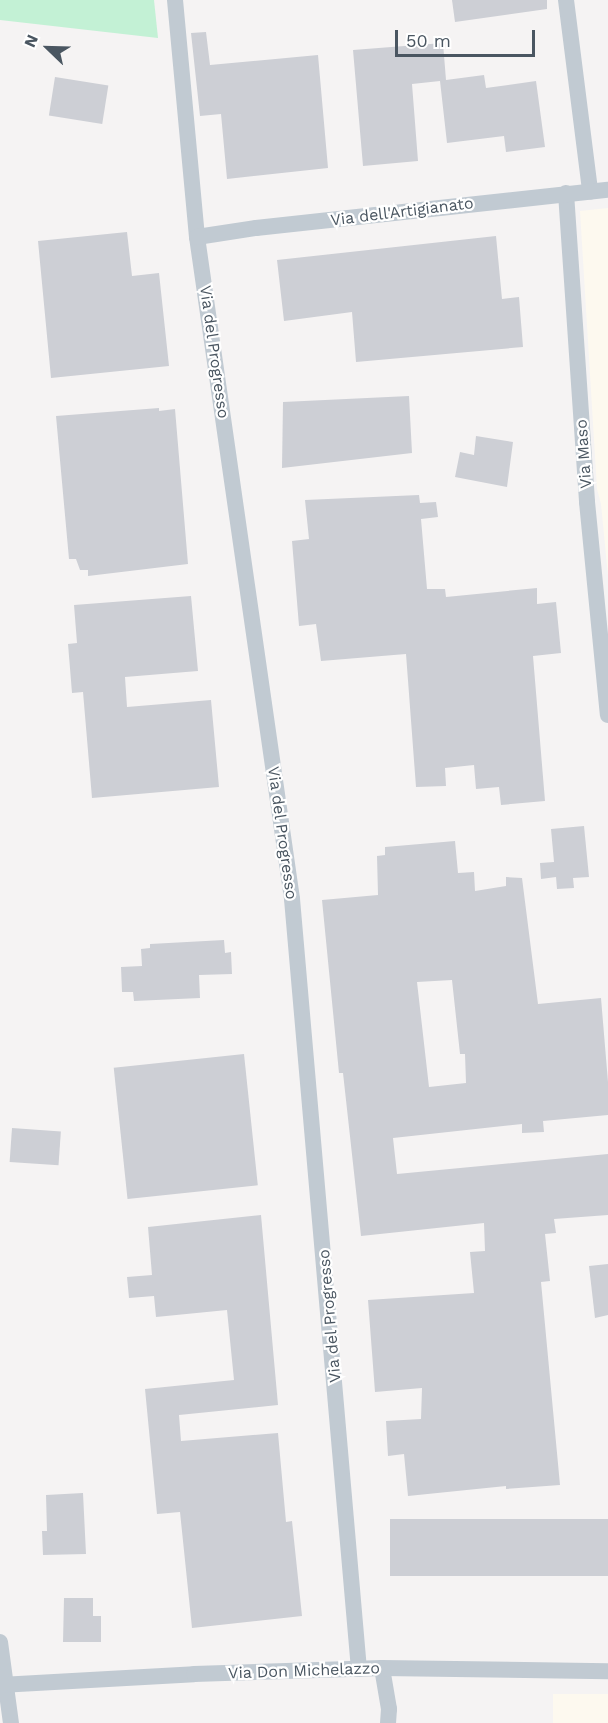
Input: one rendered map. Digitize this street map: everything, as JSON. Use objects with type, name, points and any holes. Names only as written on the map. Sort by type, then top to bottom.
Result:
[{"type":"street","name":"Via del Progresso","points":[[175,0],[197,237],[292,899],[359,1669]]},
{"type":"street","points":[[566,0],[590,191]]},
{"type":"street","name":"Via dell'Artigianato","points":[[197,237],[608,190]]},
{"type":"street","name":"Via Maso","points":[[566,193],[587,502],[608,715]]},
{"type":"street","points":[[0,1642],[2,1685],[11,1723]]},
{"type":"street","points":[[382,1668],[389,1709],[388,1723]]},
{"type":"street","name":"Via Don Michelazzo","points":[[2,1685],[194,1674],[382,1668],[608,1671]]},
{"type":"shaded area","points":[[608,208],[608,576],[601,504],[597,489],[580,211]]},
{"type":"shaded area","points":[[553,1694],[608,1694],[608,1723],[553,1723]]},
{"type":"green space","points":[[0,0],[154,0],[158,38],[0,20]]},
{"type":"building","points":[[452,0],[547,0],[547,9],[455,22]]},
{"type":"building","points":[[206,32],[210,65],[318,55],[328,168],[227,179],[221,114],[200,116],[191,33]]},
{"type":"building","points":[[443,43],[446,80],[484,75],[486,88],[536,81],[545,147],[506,152],[504,136],[447,143],[440,81],[412,84],[418,161],[363,166],[353,50]]},
{"type":"building","points":[[55,77],[108,85],[102,124],[49,116]]},
{"type":"building","points":[[127,232],[132,276],[159,273],[169,366],[51,378],[38,241]]},
{"type":"building","points":[[496,236],[502,299],[519,297],[523,347],[356,362],[352,312],[284,321],[277,260]]},
{"type":"building","points":[[409,396],[412,453],[282,468],[283,402]]},
{"type":"building","points":[[159,408],[159,411],[175,409],[188,564],[88,576],[88,570],[80,570],[76,559],[69,559],[56,416]]},
{"type":"building","points":[[476,436],[513,442],[507,487],[455,477],[460,452],[474,455]]},
{"type":"building","points":[[419,495],[420,503],[436,502],[438,517],[421,519],[427,589],[445,589],[446,597],[537,588],[537,604],[556,602],[561,653],[533,656],[545,801],[501,805],[499,787],[476,789],[474,765],[445,768],[446,786],[416,787],[406,654],[321,661],[316,624],[299,626],[292,541],[309,539],[305,500]]},
{"type":"building","points":[[191,596],[198,671],[125,677],[127,707],[211,700],[219,787],[92,798],[83,692],[72,693],[68,644],[77,643],[74,605]]},
{"type":"building","points":[[584,826],[589,877],[573,878],[574,888],[557,889],[556,877],[541,879],[540,863],[554,862],[551,829]]},
{"type":"building","points":[[455,841],[458,873],[474,872],[475,891],[506,886],[506,877],[522,878],[538,1004],[601,998],[608,1082],[608,1115],[543,1121],[544,1132],[522,1133],[522,1124],[393,1138],[397,1174],[608,1154],[608,1215],[554,1219],[556,1233],[545,1234],[550,1281],[541,1282],[560,1485],[506,1489],[506,1486],[408,1496],[404,1454],[388,1456],[386,1421],[421,1419],[422,1388],[375,1392],[368,1300],[474,1293],[470,1252],[485,1251],[484,1223],[361,1236],[343,1073],[339,1073],[322,900],[378,895],[377,856],[385,855],[385,847]],"holes":[[[452,980],[460,1054],[465,1054],[466,1083],[429,1087],[417,982]]]},
{"type":"building","points":[[224,940],[225,953],[231,952],[232,974],[199,975],[200,998],[134,1001],[133,992],[122,992],[121,967],[142,966],[141,949],[150,948],[150,944]]},
{"type":"building","points":[[244,1054],[258,1185],[128,1199],[114,1068]]},
{"type":"building","points":[[12,1128],[61,1131],[59,1165],[10,1162]]},
{"type":"building","points":[[261,1215],[278,1405],[179,1415],[181,1441],[278,1433],[286,1522],[292,1521],[302,1616],[192,1628],[180,1512],[157,1514],[145,1389],[234,1380],[227,1310],[156,1317],[154,1296],[129,1298],[127,1277],[152,1275],[148,1227]]},
{"type":"building","points":[[608,1264],[608,1315],[595,1318],[589,1266]]},
{"type":"building","points":[[83,1493],[86,1554],[43,1555],[42,1531],[47,1531],[46,1495]]},
{"type":"building","points":[[390,1519],[608,1519],[608,1576],[390,1576]]},
{"type":"building","points":[[64,1598],[93,1598],[93,1616],[101,1616],[101,1642],[63,1642]]}]
